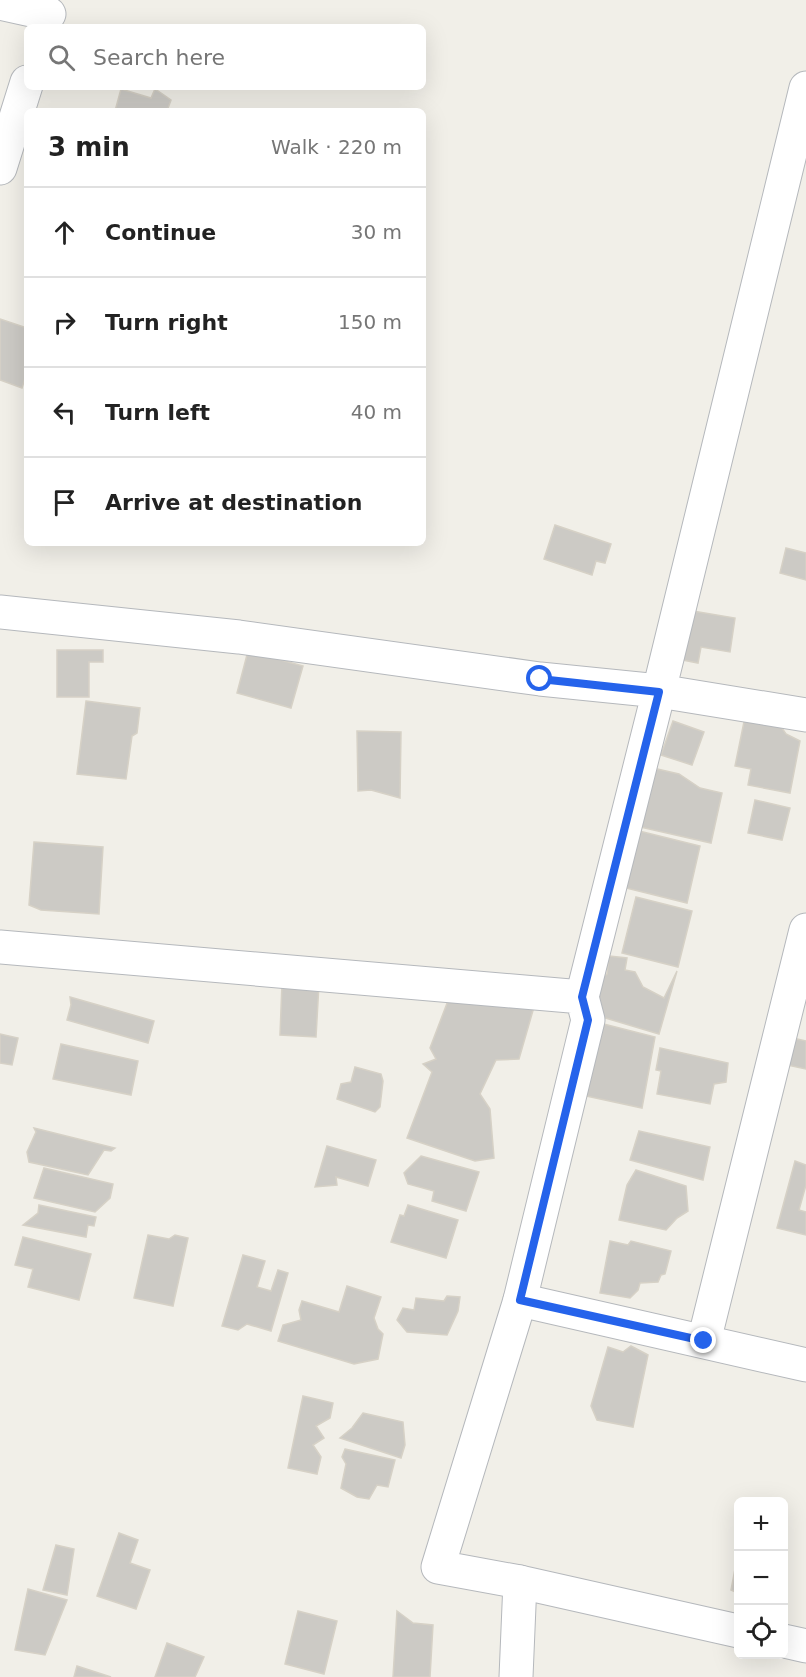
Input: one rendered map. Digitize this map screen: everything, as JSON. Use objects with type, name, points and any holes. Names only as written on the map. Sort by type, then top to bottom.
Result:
[{"type":"street","points":[[0,3],[49,14]]},
{"type":"street","points":[[734,1630],[520,1582],[438,1567],[520,1300],[588,1020],[582,997],[806,88]]},
{"type":"street","points":[[0,168],[24,90]]},
{"type":"street","points":[[0,612],[239,637],[540,679],[659,692],[806,715]]},
{"type":"street","points":[[704,1341],[806,930]]},
{"type":"street","points":[[0,946],[582,997]]},
{"type":"street","points":[[520,1300],[806,1365]]},
{"type":"street","points":[[516,1677],[520,1582]]},
{"type":"street","points":[[788,1642],[806,1646]]},
{"type":"building","points":[[121,90],[151,98],[156,90],[171,100],[168,108],[116,108]]},
{"type":"building","points":[[0,319],[24,327],[24,382],[22,388],[0,380]]},
{"type":"building","points":[[555,525],[611,544],[605,563],[596,561],[592,575],[544,559]]},
{"type":"building","points":[[786,548],[806,553],[806,580],[780,573]]},
{"type":"building","points":[[687,610],[735,618],[730,652],[701,647],[698,663],[677,659]]},
{"type":"building","points":[[57,650],[103,650],[103,662],[89,662],[89,697],[57,697]]},
{"type":"building","points":[[248,651],[303,666],[291,708],[237,693]]},
{"type":"building","points":[[86,701],[140,708],[137,733],[132,736],[126,779],[77,774]]},
{"type":"building","points":[[746,712],[775,718],[786,734],[800,741],[790,793],[748,785],[751,769],[735,766]]},
{"type":"building","points":[[673,721],[704,732],[692,765],[661,755]]},
{"type":"building","points":[[357,731],[401,732],[400,798],[371,790],[358,791]]},
{"type":"building","points":[[653,768],[679,774],[700,788],[722,793],[711,843],[640,827]]},
{"type":"building","points":[[755,800],[790,808],[782,840],[748,833]]},
{"type":"building","points":[[627,828],[700,846],[687,903],[614,885]]},
{"type":"building","points":[[34,842],[103,847],[99,914],[41,910],[29,905]]},
{"type":"building","points":[[636,897],[692,911],[678,967],[622,953]]},
{"type":"building","points":[[609,956],[627,958],[625,970],[635,972],[643,987],[664,998],[677,971],[659,1034],[592,1014],[603,977],[607,974]]},
{"type":"building","points":[[282,983],[319,984],[316,1037],[280,1035]]},
{"type":"building","points":[[70,997],[154,1021],[148,1043],[67,1020],[71,1005]]},
{"type":"building","points":[[449,998],[534,1007],[519,1059],[496,1060],[480,1094],[490,1109],[494,1158],[475,1161],[407,1138],[432,1072],[423,1064],[436,1059],[430,1048]]},
{"type":"building","points":[[588,1020],[655,1037],[642,1108],[563,1091]]},
{"type":"building","points":[[0,1034],[18,1038],[12,1065],[0,1063]]},
{"type":"building","points":[[780,1035],[806,1041],[806,1069],[773,1062]]},
{"type":"building","points":[[61,1044],[138,1061],[131,1095],[53,1079]]},
{"type":"building","points":[[660,1048],[728,1063],[726,1082],[714,1084],[710,1104],[657,1094],[661,1071],[656,1070]]},
{"type":"building","points":[[355,1067],[381,1074],[383,1081],[380,1107],[375,1112],[337,1099],[341,1084],[351,1082]]},
{"type":"building","points":[[34,1128],[115,1148],[111,1151],[104,1150],[88,1175],[29,1162],[27,1152],[36,1132]]},
{"type":"building","points":[[639,1131],[710,1147],[703,1180],[630,1160]]},
{"type":"building","points":[[327,1146],[376,1160],[368,1186],[336,1177],[337,1185],[315,1187]]},
{"type":"building","points":[[421,1156],[479,1172],[466,1211],[432,1201],[434,1191],[408,1184],[404,1173]]},
{"type":"building","points":[[795,1161],[806,1165],[806,1185],[799,1210],[806,1212],[806,1235],[777,1228]]},
{"type":"building","points":[[44,1168],[113,1184],[110,1198],[95,1212],[34,1198]]},
{"type":"building","points":[[636,1170],[686,1186],[688,1211],[677,1218],[666,1230],[619,1220],[627,1185]]},
{"type":"building","points":[[39,1205],[96,1217],[94,1226],[88,1225],[86,1237],[23,1225],[38,1213]]},
{"type":"building","points":[[408,1205],[458,1220],[446,1258],[391,1242],[400,1215],[404,1216]]},
{"type":"building","points":[[148,1235],[169,1239],[175,1235],[188,1238],[173,1306],[134,1298]]},
{"type":"building","points":[[23,1237],[91,1254],[79,1300],[28,1287],[33,1269],[15,1265]]},
{"type":"building","points":[[610,1241],[628,1245],[631,1241],[671,1251],[665,1274],[661,1275],[658,1282],[640,1283],[638,1290],[630,1298],[600,1293]]},
{"type":"building","points":[[243,1255],[265,1261],[257,1287],[271,1291],[278,1270],[288,1273],[271,1331],[247,1324],[238,1330],[222,1326]]},
{"type":"building","points":[[347,1286],[381,1297],[374,1318],[378,1329],[383,1334],[378,1359],[354,1364],[278,1341],[283,1325],[301,1320],[299,1310],[302,1301],[339,1312]]},
{"type":"building","points":[[447,1296],[460,1297],[458,1311],[447,1335],[407,1332],[397,1320],[403,1308],[414,1310],[416,1298],[444,1301]]},
{"type":"building","points":[[631,1346],[648,1355],[633,1427],[597,1420],[591,1406],[608,1347],[623,1352]]},
{"type":"building","points":[[303,1396],[333,1403],[330,1418],[316,1426],[324,1438],[313,1445],[321,1457],[317,1474],[288,1468]]},
{"type":"building","points":[[363,1413],[403,1422],[405,1445],[401,1458],[340,1438],[352,1428]]},
{"type":"building","points":[[345,1449],[395,1460],[388,1487],[377,1485],[369,1499],[357,1497],[341,1488],[346,1464],[342,1457]]},
{"type":"building","points":[[119,1533],[138,1540],[130,1563],[150,1570],[136,1609],[97,1596]]},
{"type":"building","points":[[56,1545],[74,1549],[67,1595],[43,1590]]},
{"type":"building","points":[[734,1574],[734,1591],[731,1590]]},
{"type":"building","points":[[28,1589],[67,1600],[45,1655],[15,1650]]},
{"type":"building","points":[[298,1611],[337,1621],[324,1674],[285,1664]]},
{"type":"building","points":[[397,1611],[413,1623],[433,1625],[430,1677],[393,1677]]},
{"type":"building","points":[[167,1643],[204,1657],[195,1677],[155,1677]]},
{"type":"building","points":[[77,1666],[111,1677],[74,1677]]},
{"type":"route","points":[[540,679],[659,692],[582,997],[588,1020],[520,1300],[704,1341]]}]
